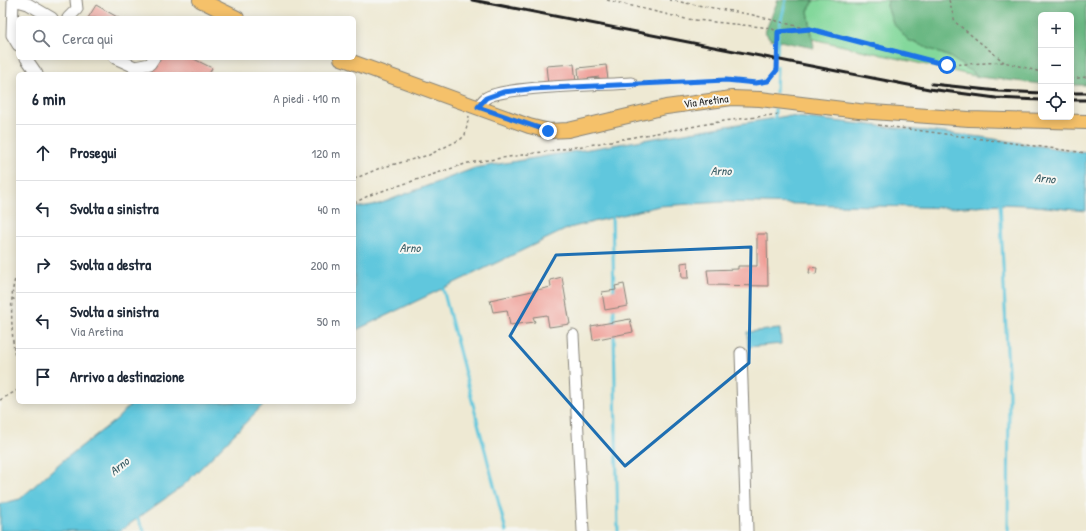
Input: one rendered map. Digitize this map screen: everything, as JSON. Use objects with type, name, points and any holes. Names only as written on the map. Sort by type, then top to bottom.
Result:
[{"type":"main road","points":[[200,0],[232,16]]},
{"type":"main road","name":"Via Aretina","points":[[347,60],[548,131],[568,130],[666,107],[732,98],[760,99],[859,111],[969,120],[1086,122]]},
{"type":"street","points":[[16,42],[12,35],[13,0],[30,2],[49,16]]},
{"type":"street","points":[[70,16],[77,9],[76,0]]},
{"type":"street","points":[[27,60],[36,72]]},
{"type":"street","points":[[119,60],[134,68],[150,64],[153,60]]},
{"type":"street","points":[[478,107],[486,98],[503,92],[631,83]]},
{"type":"street","points":[[573,335],[584,531]]},
{"type":"street","points":[[741,353],[747,531]]},
{"type":"path","points":[[607,0],[686,19],[771,28],[778,32],[810,29]]},
{"type":"path","points":[[668,0],[785,23],[947,65],[1004,62],[1038,71]]},
{"type":"path","points":[[949,0],[955,22],[1004,62]]},
{"type":"path","points":[[631,83],[726,80],[756,83],[768,81],[777,70],[778,32]]},
{"type":"path","points":[[1074,79],[1086,77]]},
{"type":"path","points":[[356,178],[380,168],[429,155],[461,139],[465,135],[468,117],[478,107]]},
{"type":"path","points":[[356,202],[370,195],[468,163],[583,146],[724,121],[785,114]]},
{"type":"path","points":[[877,125],[1086,153]]},
{"type":"path","points":[[16,276],[11,289],[13,345],[16,356]]},
{"type":"path","points":[[12,298],[16,301]]},
{"type":"path","points":[[0,400],[16,391]]},
{"type":"highlighted area","points":[[751,247],[749,363],[625,466],[510,336],[556,255]]},
{"type":"green space","points":[[778,0],[814,0],[808,11],[814,48],[770,39],[765,32]]},
{"type":"green space","points":[[814,0],[888,0],[887,6],[908,40],[950,57],[979,77],[813,39],[808,11]]},
{"type":"green space","points":[[888,0],[1086,0],[1086,85],[1074,85],[1074,12],[1038,12],[1038,84],[979,77],[950,57],[908,40],[893,23],[887,6]]},
{"type":"water","name":"Arno","points":[[787,116],[981,137],[1086,153],[1086,211],[1000,204],[953,208],[723,202],[659,206],[569,228],[356,330],[356,208],[379,204],[475,168]]},
{"type":"water","points":[[780,329],[781,344],[748,347],[747,332]]},
{"type":"water","name":"Arno","points":[[131,404],[264,404],[184,485],[120,531],[0,531],[0,504],[20,499],[61,462],[117,419]]},
{"type":"building","points":[[96,5],[115,16],[89,16]]},
{"type":"building","points":[[156,60],[196,60],[212,68],[210,72],[151,71]]},
{"type":"building","points":[[574,64],[576,82],[548,85],[546,66]]},
{"type":"building","points":[[606,65],[608,79],[599,80],[599,77],[579,80],[578,68]]},
{"type":"building","points":[[757,234],[767,234],[768,286],[709,285],[707,270],[738,269],[738,266],[757,266]]},
{"type":"building","points":[[688,262],[689,278],[682,278],[681,263]]},
{"type":"building","points":[[810,267],[817,268],[816,274],[809,273]]},
{"type":"building","points":[[562,277],[570,324],[549,327],[547,315],[533,317],[535,322],[510,325],[507,310],[493,312],[490,300],[551,287],[550,280]]},
{"type":"building","points":[[624,284],[628,306],[605,310],[602,292],[616,290],[615,286]]},
{"type":"building","points":[[630,319],[633,332],[593,340],[591,326]]},
{"type":"waterway","points":[[777,54],[778,32],[786,0]]},
{"type":"waterway","points":[[776,92],[777,67]]},
{"type":"waterway","points":[[775,109],[775,122]]},
{"type":"waterway","points":[[1000,201],[1009,393],[1008,531]]},
{"type":"waterway","points":[[612,215],[614,293]]},
{"type":"waterway","points":[[442,285],[506,531]]},
{"type":"waterway","points":[[614,305],[614,325]]},
{"type":"waterway","points":[[614,333],[618,531]]},
{"type":"waterway","points":[[136,515],[144,531]]},
{"type":"railway","points":[[472,0],[929,89],[996,98],[1038,100]]},
{"type":"railway","points":[[932,84],[998,91],[1038,93]]},
{"type":"railway","points":[[1074,93],[1086,93]]},
{"type":"railway","points":[[1074,100],[1086,100]]},
{"type":"route","points":[[548,131],[529,126],[478,107],[486,98],[503,92],[530,89],[631,83],[726,80],[756,83],[768,81],[777,70],[778,32],[810,29],[947,65]]}]
